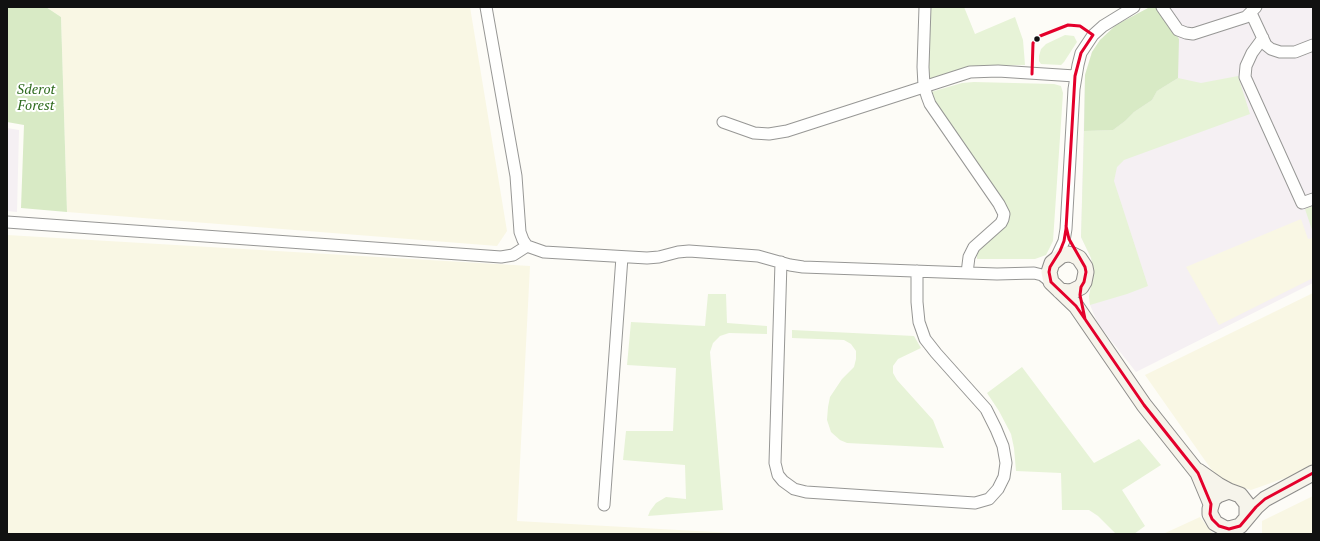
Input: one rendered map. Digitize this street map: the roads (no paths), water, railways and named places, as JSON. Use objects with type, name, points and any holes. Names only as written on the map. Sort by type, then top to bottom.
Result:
[{"type":"main road","points":[[1055,286],[1069,292],[1078,290],[1081,287],[1084,282],[1086,272],[1085,267],[1079,258],[1068,254],[1054,260],[1048,272],[1055,286],[1076,306],[1144,405],[1192,466],[1203,484],[1211,504],[1210,514],[1212,519],[1219,526],[1224,528],[1234,528],[1240,526],[1256,507],[1277,491]]},
{"type":"main road","points":[[1081,287],[1080,304],[1085,320]]},
{"type":"main road","points":[[1192,466],[1213,482],[1235,493],[1247,504],[1247,516]]},
{"type":"main road","points":[[1211,504],[1218,495],[1235,493],[1267,495],[1313,473]]},
{"type":"street","points":[[486,7],[516,176],[520,232],[523,240],[528,246],[544,252],[622,257],[659,258],[678,252],[689,251],[758,256],[803,267],[997,274],[1025,272],[1042,275],[1055,286]]},
{"type":"street","points":[[925,7],[923,41],[924,86],[930,104],[1000,204],[1004,214],[1001,223],[974,247],[969,257],[967,273]]},
{"type":"street","points":[[1025,272],[1054,260],[1064,241],[1075,76],[1081,54],[1093,34],[1134,7]]},
{"type":"street","points":[[1162,7],[1178,30],[1193,34],[1246,17],[1254,10],[1266,45],[1271,49],[1280,52],[1295,52],[1313,45]]},
{"type":"street","points":[[1263,38],[1252,53],[1246,66],[1245,77],[1302,203],[1313,199]]},
{"type":"street","points":[[723,122],[754,133],[769,134],[787,131],[970,72],[998,71],[1075,76]]},
{"type":"street","points":[[7,222],[501,257],[513,255],[528,246]]},
{"type":"street","points":[[1066,226],[1069,239],[1079,258]]},
{"type":"street","points":[[604,505],[622,257]]},
{"type":"street","points":[[781,262],[775,463],[778,475],[783,481],[794,489],[806,492],[975,502],[989,499],[998,489],[1004,477],[1006,463],[1003,446],[986,409],[936,353],[926,339],[919,322],[917,302],[917,271]]},
{"type":"park label","name":"Sderot Forest","points":[[36,98]]}]
